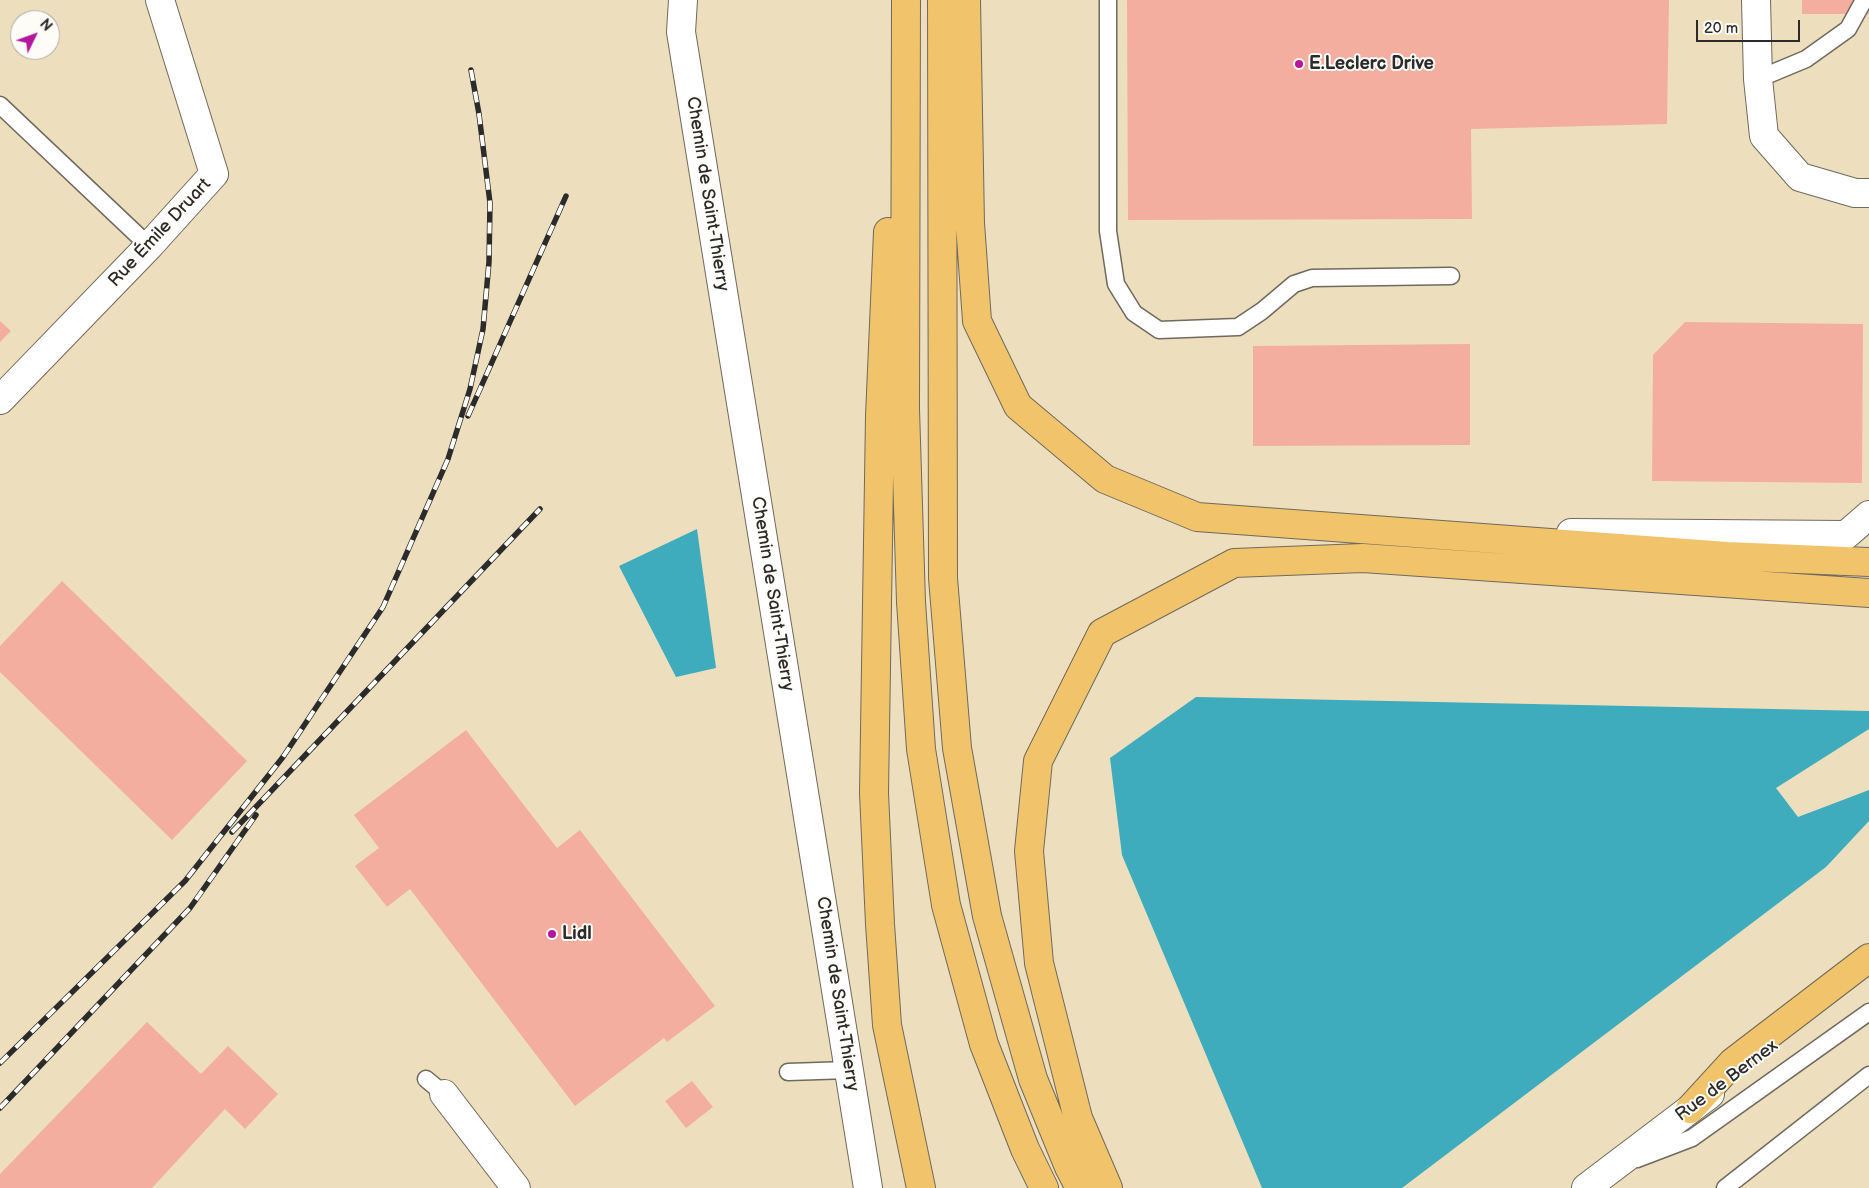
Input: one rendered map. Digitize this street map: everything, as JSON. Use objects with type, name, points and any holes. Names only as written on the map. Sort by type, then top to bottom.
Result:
[{"type":"highway","points":[[906,0],[905,408],[911,602],[921,749],[946,905],[984,1044],[1025,1149],[1044,1188]]},
{"type":"highway","points":[[942,0],[943,578],[957,748],[992,935],[1033,1079],[1069,1167],[1080,1188]]},
{"type":"highway","points":[[966,0],[970,223],[977,321],[1018,406],[1104,479],[1197,517],[1727,556],[1869,562]]},
{"type":"highway","points":[[906,34],[890,185],[881,406],[874,794],[887,1025],[921,1188]]},
{"type":"highway","points":[[1108,1188],[1078,1118],[1039,963],[1029,851],[1038,761],[1102,633],[1234,563],[1363,558],[1869,593]]},
{"type":"highway","points":[[1690,1109],[1733,1062],[1869,958]]},
{"type":"street","name":"Rue Émile Druart","points":[[0,400],[149,246],[214,174],[160,0]]},
{"type":"street","name":"Chemin de Saint-Thierry","points":[[683,0],[681,32],[868,1188]]},
{"type":"street","points":[[1756,0],[1758,79],[1764,136],[1800,177],[1855,193],[1869,193]]},
{"type":"street","points":[[1392,532],[1846,535],[1869,515]]},
{"type":"street","name":"Rue de Bernex","points":[[1586,1188],[1869,974]]},
{"type":"street","points":[[435,1086],[516,1188]]},
{"type":"lane","points":[[1108,0],[1108,231],[1116,284],[1134,313],[1159,330],[1238,327],[1262,311],[1294,284],[1312,278],[1451,276]]},
{"type":"lane","points":[[1758,79],[1806,59],[1848,29],[1864,0]]},
{"type":"lane","points":[[0,105],[149,246]]},
{"type":"lane","points":[[1612,1168],[1692,1138],[1869,1012]]},
{"type":"lane","points":[[788,1072],[849,1070]]},
{"type":"lane","points":[[1725,1188],[1869,1075]]},
{"type":"water","points":[[697,529],[716,668],[676,677],[619,566]]},
{"type":"water","points":[[1196,697],[1869,711],[1869,729],[1776,788],[1798,817],[1869,790],[1869,821],[1826,867],[1402,1188],[1262,1188],[1122,855],[1110,758]]},
{"type":"building","name":"E.Leclerc Drive","points":[[1127,0],[1669,0],[1667,124],[1471,129],[1472,219],[1128,220]]},
{"type":"building","points":[[1802,0],[1869,0],[1869,14],[1802,14]]},
{"type":"building","points":[[0,321],[11,331],[0,342]]},
{"type":"building","points":[[1685,322],[1863,324],[1862,483],[1652,481],[1653,355]]},
{"type":"building","points":[[1470,344],[1470,445],[1253,446],[1253,346]]},
{"type":"building","points":[[62,581],[247,761],[172,840],[0,672],[0,646]]},
{"type":"building","name":"Lidl","points":[[466,730],[557,848],[580,830],[715,1006],[667,1042],[664,1038],[575,1106],[410,889],[387,907],[355,866],[379,848],[354,815]]},
{"type":"building","points":[[147,1022],[201,1074],[228,1046],[278,1094],[245,1129],[225,1109],[152,1188],[0,1188],[0,1174]]},
{"type":"building","points":[[692,1081],[713,1107],[686,1128],[665,1101]]},
{"type":"railway","points":[[0,1063],[185,881],[283,757],[383,607],[448,459],[470,389],[483,329],[489,262],[490,203],[479,114],[471,70]]},
{"type":"railway","points":[[468,416],[566,196]]},
{"type":"railway","points":[[232,832],[540,509]]},
{"type":"railway","points":[[0,1108],[190,908],[256,815]]},
{"type":"place","name":"E.Leclerc Drive","points":[[1299,64]]},
{"type":"place","name":"Lidl","points":[[552,934]]}]
